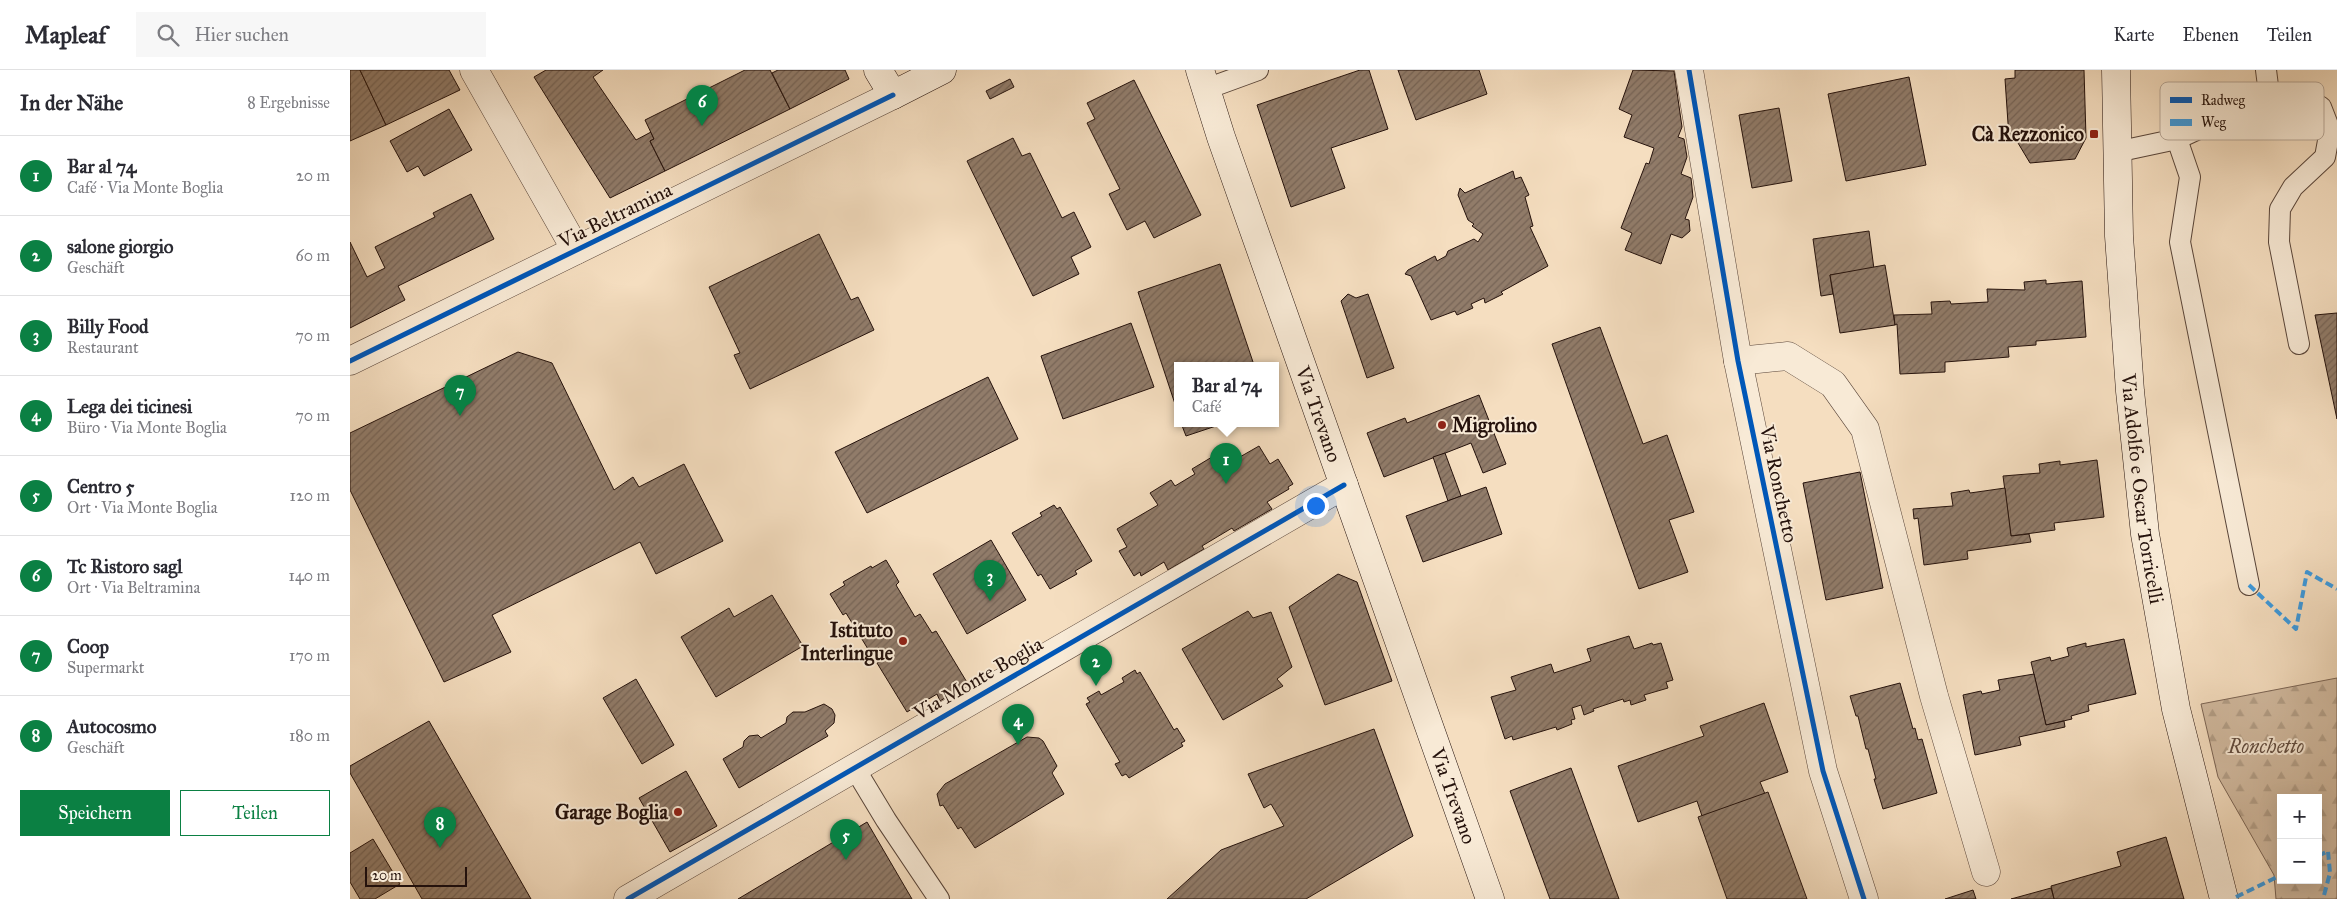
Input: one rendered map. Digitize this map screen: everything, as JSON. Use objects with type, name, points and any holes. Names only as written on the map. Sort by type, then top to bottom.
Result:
[{"type":"street","points":[[474,70],[576,250]]},
{"type":"street","points":[[878,70],[893,95]]},
{"type":"street","name":"Via Beltramina","points":[[350,361],[942,70]]},
{"type":"street","name":"Via Ronchetto","points":[[1689,70],[1738,361],[1823,771],[1864,899]]},
{"type":"street","name":"Via Adolfo e Oscar Torricelli","points":[[2116,70],[2119,236],[2130,392],[2145,534],[2176,709],[2224,899]]},
{"type":"street","name":"Via Trevano","points":[[1203,80],[1221,137],[1490,899]]},
{"type":"street","points":[[1738,361],[1788,356],[1833,384],[1865,429],[1934,696],[1986,872]]},
{"type":"street","name":"Via Monte Boglia","points":[[628,899],[1344,484]]},
{"type":"lane","points":[[1203,80],[1258,70]]},
{"type":"lane","points":[[2299,344],[2279,242],[2280,209],[2293,187],[2325,157],[2330,130],[2324,115]]},
{"type":"lane","points":[[2116,152],[2172,140]]},
{"type":"lane","points":[[2177,140],[2190,176],[2180,242],[2248,585]]},
{"type":"lane","points":[[854,767],[886,820],[940,899]]},
{"type":"green space","name":"Ronchetto","points":[[2337,678],[2337,899],[2276,899],[2274,875],[2218,777],[2201,704]]},
{"type":"building","points":[[350,70],[360,70],[386,125],[350,141]]},
{"type":"building","points":[[360,70],[449,70],[460,90],[386,125]]},
{"type":"building","points":[[546,70],[603,70],[593,77],[636,140],[651,132],[654,139],[650,141],[665,171],[610,198],[534,77]]},
{"type":"building","points":[[745,70],[770,70],[790,109],[665,171],[650,141],[654,139],[645,120]]},
{"type":"building","points":[[778,70],[845,70],[849,79],[790,109],[772,73]]},
{"type":"building","points":[[1360,70],[1369,70],[1388,129],[1331,148],[1345,188],[1291,207],[1257,105]]},
{"type":"building","points":[[1398,70],[1479,70],[1487,94],[1416,120]]},
{"type":"building","points":[[1633,70],[1674,71],[1682,127],[1678,137],[1684,139],[1687,157],[1681,174],[1691,178],[1693,197],[1685,219],[1689,220],[1690,231],[1682,238],[1671,234],[1661,264],[1625,250],[1632,233],[1621,228],[1646,163],[1649,164],[1654,148],[1624,137],[1632,115],[1619,109]]},
{"type":"building","points":[[2015,70],[2084,70],[2086,138],[2075,159],[2030,163],[2015,138],[2009,138],[2005,79],[2015,78]]},
{"type":"building","points":[[1909,77],[1926,165],[1846,181],[1828,94]]},
{"type":"building","points":[[1010,79],[1014,87],[990,99],[986,91]]},
{"type":"building","points":[[1134,80],[1201,215],[1154,238],[1145,221],[1127,230],[1109,194],[1120,189],[1087,123],[1095,119],[1087,103]]},
{"type":"building","points":[[1779,108],[1792,181],[1752,188],[1739,115]]},
{"type":"building","points":[[449,109],[472,150],[424,176],[418,166],[407,172],[390,141]]},
{"type":"building","points":[[1013,138],[1022,156],[1030,153],[1062,218],[1074,212],[1091,247],[1071,257],[1079,274],[1033,296],[967,161]]},
{"type":"building","points":[[1513,171],[1515,179],[1521,177],[1529,195],[1525,197],[1533,226],[1530,227],[1548,266],[1485,303],[1484,298],[1471,304],[1473,308],[1457,315],[1455,311],[1431,320],[1411,276],[1405,274],[1408,270],[1435,256],[1437,261],[1446,256],[1448,251],[1474,239],[1478,242],[1483,234],[1472,226],[1474,224],[1468,220],[1458,195],[1460,188],[1465,193]]},
{"type":"building","points":[[471,194],[494,239],[398,286],[405,300],[350,328],[350,242],[367,277],[385,268],[375,247],[435,217],[433,213]]},
{"type":"building","points":[[1869,231],[1874,269],[1830,275],[1833,294],[1821,296],[1813,239]]},
{"type":"building","points":[[819,234],[851,300],[858,297],[874,330],[750,389],[734,355],[740,353],[709,287]]},
{"type":"building","points":[[1220,264],[1253,362],[1174,362],[1174,401],[1138,292]]},
{"type":"building","points":[[1885,265],[1895,325],[1840,333],[1830,275]]},
{"type":"building","points":[[2046,280],[2046,284],[2082,281],[2086,337],[2036,341],[2036,345],[2008,347],[2009,357],[1945,362],[1945,372],[1900,374],[1897,324],[1895,325],[1894,315],[1932,314],[1931,302],[1950,301],[1951,304],[1988,302],[1987,289],[2025,290],[2024,282]]},
{"type":"building","points":[[1348,294],[1356,298],[1368,294],[1394,368],[1367,378],[1341,301]]},
{"type":"building","points":[[2337,313],[2337,419],[2315,315]]},
{"type":"building","points":[[1131,323],[1154,387],[1063,419],[1041,356]]},
{"type":"building","points":[[1600,327],[1643,444],[1667,435],[1694,512],[1669,520],[1688,572],[1639,589],[1552,344]]},
{"type":"building","points":[[518,352],[552,363],[614,490],[633,477],[639,487],[684,464],[723,541],[656,574],[640,542],[492,615],[511,652],[444,682],[350,490],[350,433]]},
{"type":"building","points":[[988,377],[1018,439],[867,513],[835,452]]},
{"type":"building","points":[[1479,395],[1506,464],[1483,473],[1471,443],[1384,477],[1367,433],[1405,418],[1407,423]]},
{"type":"building","points":[[1183,427],[1213,427],[1186,436]]},
{"type":"building","points":[[1259,446],[1270,464],[1278,459],[1293,484],[1288,487],[1289,489],[1267,502],[1272,509],[1234,531],[1232,528],[1202,546],[1204,549],[1168,570],[1164,562],[1141,576],[1140,572],[1134,576],[1119,551],[1127,547],[1117,529],[1158,505],[1150,493],[1171,480],[1175,486],[1195,474],[1192,469],[1212,457],[1219,469]]},
{"type":"building","points":[[1445,453],[1461,496],[1448,501],[1433,457]]},
{"type":"building","points":[[2097,460],[2104,517],[2054,523],[2055,530],[2011,536],[2003,476],[2040,473],[2039,464],[2060,461],[2060,465]]},
{"type":"building","points":[[1860,472],[1883,588],[1826,600],[1803,483]]},
{"type":"building","points":[[1486,487],[1502,534],[1423,562],[1406,516]]},
{"type":"building","points":[[2005,488],[2011,536],[2029,534],[2031,542],[1967,551],[1968,559],[1924,565],[1918,518],[1914,519],[1913,509],[1953,506],[1951,493],[1969,490],[1970,493]]},
{"type":"building","points":[[1054,505],[1057,509],[1060,507],[1092,561],[1075,571],[1077,574],[1050,589],[1041,574],[1038,576],[1012,533],[1042,516],[1040,513]]},
{"type":"building","points":[[991,540],[1026,600],[967,634],[933,574]]},
{"type":"building","name":"Istituto Interlingue","points":[[886,560],[899,582],[896,585],[915,617],[920,614],[932,633],[936,631],[968,684],[940,701],[937,694],[907,712],[877,663],[883,660],[877,650],[871,654],[846,613],[843,615],[830,594],[845,585],[843,582]]},
{"type":"building","points":[[1338,574],[1357,582],[1392,681],[1325,705],[1289,607]]},
{"type":"building","points":[[772,595],[803,646],[716,697],[681,637],[729,608],[734,617]]},
{"type":"building","points":[[1248,611],[1253,618],[1271,612],[1292,667],[1277,679],[1283,686],[1223,720],[1182,649]]},
{"type":"building","points":[[1629,636],[1634,649],[1652,643],[1653,645],[1661,643],[1673,680],[1666,682],[1668,688],[1644,695],[1646,700],[1631,705],[1630,700],[1624,702],[1623,699],[1593,709],[1594,711],[1584,715],[1581,705],[1572,708],[1575,719],[1571,720],[1572,724],[1557,730],[1556,727],[1513,740],[1512,736],[1505,739],[1491,697],[1516,690],[1511,677],[1551,664],[1554,673],[1591,661],[1587,649]]},
{"type":"building","points":[[2124,639],[2136,694],[2088,705],[2089,711],[2071,716],[2072,719],[2046,725],[2031,662],[2050,657],[2051,661],[2069,656],[2067,648],[2086,643],[2086,647]]},
{"type":"building","points":[[1135,670],[1137,674],[1140,672],[1174,730],[1177,728],[1185,741],[1181,743],[1183,746],[1129,778],[1126,774],[1122,776],[1115,764],[1120,762],[1086,704],[1090,702],[1087,698],[1099,691],[1101,695],[1124,682],[1122,678]]},
{"type":"building","points":[[2034,674],[2046,725],[2064,721],[2065,727],[2019,737],[2021,745],[1975,755],[1963,695],[1981,691],[1982,694],[2000,690],[1998,680]]},
{"type":"building","points":[[636,679],[674,745],[642,764],[603,698]]},
{"type":"building","points":[[1900,683],[1913,729],[1915,728],[1918,740],[1922,739],[1937,793],[1883,809],[1868,749],[1866,749],[1858,716],[1856,716],[1850,696]]},
{"type":"building","points":[[1764,703],[1788,772],[1760,782],[1765,794],[1702,816],[1697,801],[1638,822],[1618,766],[1704,736],[1700,726]]},
{"type":"building","points":[[824,704],[832,709],[835,715],[834,723],[825,731],[828,736],[739,788],[723,759],[743,747],[744,741],[749,736],[758,735],[761,738],[786,723],[787,717],[793,712],[805,712]]},
{"type":"building","points":[[429,721],[531,899],[422,899],[350,773],[350,766]]},
{"type":"building","points":[[1374,729],[1413,836],[1306,899],[1167,899],[1221,850],[1284,826],[1271,804],[1264,808],[1248,774]]},
{"type":"building","points":[[1027,737],[1039,738],[1043,741],[1057,766],[1052,773],[1064,794],[975,848],[961,827],[958,829],[943,805],[940,806],[937,794],[945,784]]},
{"type":"building","points":[[1571,768],[1619,899],[1550,899],[1510,791]]},
{"type":"building","name":"Garage Boglia","points":[[686,771],[717,826],[670,852],[639,798]]},
{"type":"building","points":[[1768,792],[1807,899],[1727,899],[1698,817]]},
{"type":"building","points":[[867,822],[912,899],[738,899]]},
{"type":"building","points":[[2166,837],[2184,899],[2054,899],[2051,886],[2121,866],[2117,852]]},
{"type":"building","points":[[373,839],[400,884],[375,899],[360,899],[350,882],[350,853]]},
{"type":"building","points":[[2051,888],[2054,899],[2011,899]]},
{"type":"building","points":[[1973,890],[1976,899],[1945,899]]},
{"type":"marked path","points":[[2249,585],[2296,629],[2307,572],[2337,589]]},
{"type":"marked path","points":[[2322,854],[2328,851],[2330,873],[2323,899]]},
{"type":"marked path","points":[[2236,897],[2277,877]]},
{"type":"cycle path","points":[[1689,70],[1738,361],[1823,771],[1864,899]]},
{"type":"cycle path","points":[[350,361],[893,95]]},
{"type":"cycle path","points":[[628,899],[1344,485]]},
{"type":"place","name":"Tc Ristoro sagl","points":[[702,126]]},
{"type":"place","name":"Cà Rezzonico","points":[[2094,134]]},
{"type":"place","name":"Coop","points":[[460,416]]},
{"type":"place","name":"Migrolino","points":[[1442,425]]},
{"type":"place","name":"Bar al 74","points":[[1226,484]]},
{"type":"place","name":"Billy Food","points":[[990,601]]},
{"type":"place","name":"Istituto Interlingue","points":[[903,641]]},
{"type":"place","name":"salone giorgio","points":[[1096,686]]},
{"type":"place","name":"Lega dei ticinesi","points":[[1018,745]]},
{"type":"place","name":"Garage Boglia","points":[[678,812]]},
{"type":"place","name":"Autocosmo","points":[[440,848]]},
{"type":"place","name":"Centro 5","points":[[846,860]]}]
